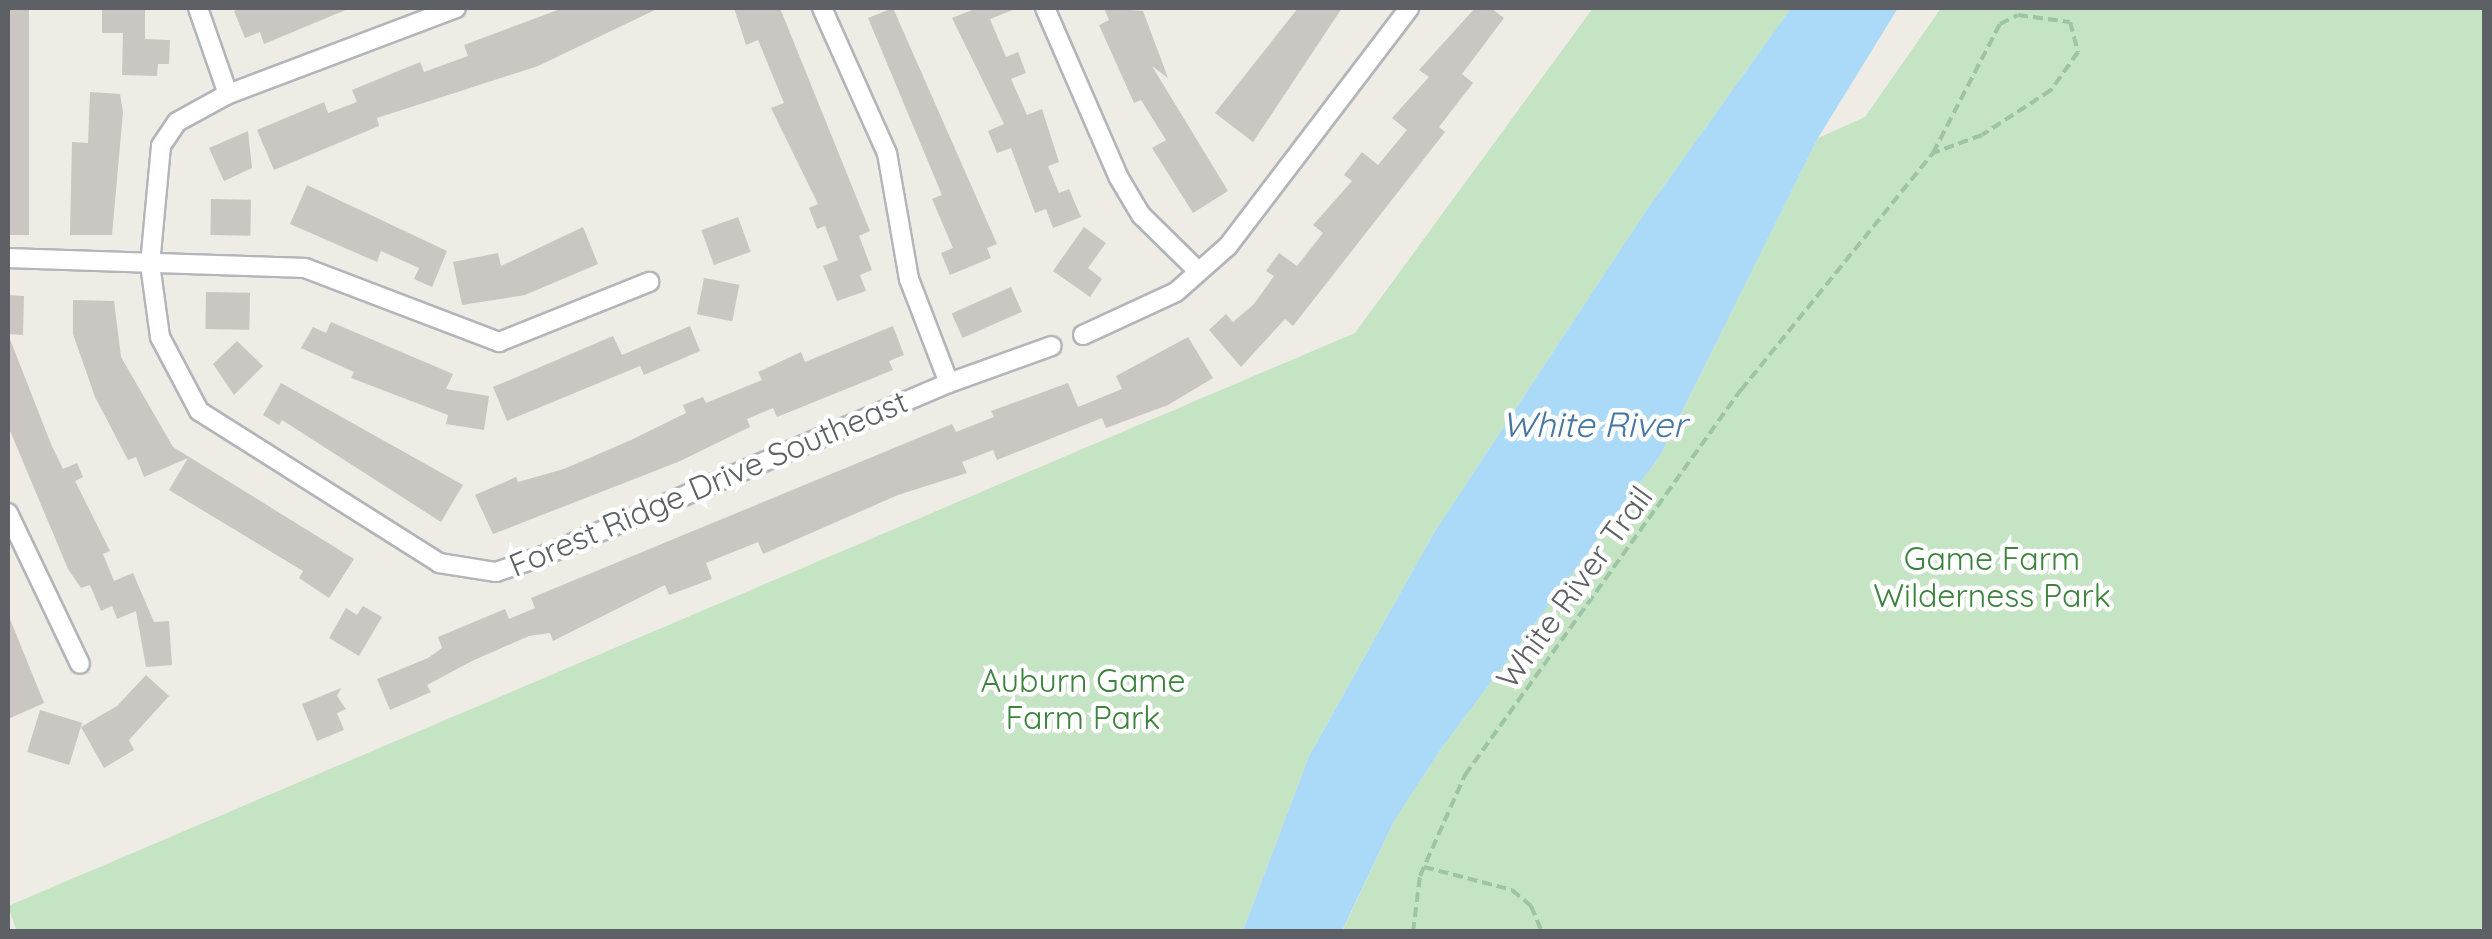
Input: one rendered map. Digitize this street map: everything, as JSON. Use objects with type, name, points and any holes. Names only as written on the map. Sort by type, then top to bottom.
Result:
[{"type":"street","points":[[198,8],[228,94]]},
{"type":"street","name":"Forest Ridge Drive Southeast","points":[[456,8],[228,94],[177,122],[161,146],[150,264],[160,338],[199,412],[439,563],[473,572],[543,556],[949,383],[1052,346]]},
{"type":"street","points":[[822,8],[886,153],[910,278],[949,383]]},
{"type":"street","points":[[1045,8],[1119,178],[1142,215],[1197,270]]},
{"type":"street","points":[[1083,335],[1151,307],[1228,246],[1409,8]]},
{"type":"street","points":[[8,258],[305,268],[498,342],[649,282]]},
{"type":"street","points":[[8,513],[80,664]]},
{"type":"path","points":[[2032,15],[2038,8]]},
{"type":"path","name":"White River Trail","points":[[1413,932],[1424,866],[1466,775],[1742,390],[1933,153],[2000,24],[2032,15],[2070,22],[2078,52],[2072,68],[2012,119],[1933,153]]},
{"type":"path","points":[[1424,866],[1512,890],[1531,906],[1542,932]]},
{"type":"green space","name":"Auburn Game Farm Park","points":[[1593,8],[1791,8],[1648,208],[1435,531],[1309,756],[1243,931],[17,932],[8,906],[1355,333]]},
{"type":"green space","name":"Game Farm Wilderness Park","points":[[1941,8],[2484,8],[2484,931],[1342,932],[1394,821],[1441,749],[1660,456],[1818,138],[1865,117]]},
{"type":"water","name":"White River","points":[[1791,8],[1898,8],[1818,138],[1660,456],[1441,749],[1394,821],[1342,931],[1243,931],[1309,756],[1435,531],[1648,208]]},
{"type":"building","points":[[8,8],[29,8],[29,235],[8,235]]},
{"type":"building","points":[[102,8],[145,8],[145,39],[170,40],[169,64],[158,64],[157,76],[122,75],[123,33],[102,33]]},
{"type":"building","points":[[563,8],[659,8],[538,66],[377,118],[379,126],[274,170],[257,130],[324,102],[328,113],[357,102],[352,90],[420,62],[424,72],[468,56],[464,45]]},
{"type":"building","points":[[734,8],[780,8],[870,231],[859,236],[872,270],[860,275],[866,291],[837,301],[823,266],[838,260],[825,226],[817,229],[809,208],[818,204],[771,108],[784,103],[758,40],[746,45]]},
{"type":"building","points":[[893,8],[997,244],[987,248],[991,258],[950,275],[941,253],[953,248],[932,199],[942,195],[868,18]]},
{"type":"building","points":[[977,8],[1018,8],[990,19],[1006,57],[1018,52],[1026,73],[1011,79],[1027,115],[1042,109],[1059,162],[1048,166],[1059,193],[1069,189],[1081,217],[1053,228],[1046,209],[1035,213],[1011,148],[997,153],[988,131],[1004,124],[952,18]]},
{"type":"building","points":[[1104,8],[1143,11],[1168,78],[1152,66],[1228,191],[1193,213],[1152,148],[1166,140],[1141,100],[1134,103],[1099,25],[1109,20]]},
{"type":"building","points":[[1298,8],[1342,8],[1253,142],[1215,113]]},
{"type":"building","points":[[1475,8],[1491,8],[1504,18],[1462,74],[1473,83],[1439,127],[1445,132],[1293,326],[1285,319],[1241,367],[1209,330],[1226,314],[1233,322],[1254,304],[1274,276],[1266,271],[1279,253],[1297,266],[1323,233],[1313,225],[1352,181],[1344,175],[1362,152],[1378,165],[1407,130],[1392,118],[1429,77],[1419,70]]},
{"type":"building","points":[[348,9],[264,44],[260,32],[245,38],[234,11]]},
{"type":"building","points":[[90,92],[120,94],[123,112],[112,235],[70,235],[72,142],[88,143]]},
{"type":"building","points":[[248,131],[252,168],[224,181],[209,148]]},
{"type":"building","points":[[307,185],[447,251],[432,287],[414,279],[419,268],[381,251],[377,262],[290,224]]},
{"type":"building","points":[[211,199],[251,200],[250,236],[210,235]]},
{"type":"building","points":[[738,217],[751,252],[714,265],[701,230]]},
{"type":"building","points":[[583,227],[598,264],[525,295],[462,305],[453,262],[498,253],[501,266]]},
{"type":"building","points":[[1084,227],[1106,243],[1088,268],[1102,279],[1090,297],[1053,271]]},
{"type":"building","points":[[704,278],[739,285],[732,321],[697,314]]},
{"type":"building","points":[[1011,287],[1022,312],[963,338],[952,313]]},
{"type":"building","points":[[206,292],[250,293],[249,330],[205,329]]},
{"type":"building","points":[[8,295],[24,296],[23,335],[8,334]]},
{"type":"building","points":[[73,300],[114,301],[121,357],[173,447],[354,559],[329,598],[299,578],[303,571],[169,490],[188,458],[144,477],[136,457],[128,460],[95,397],[73,334]]},
{"type":"building","points":[[331,322],[453,374],[446,389],[489,396],[484,430],[446,424],[448,415],[351,378],[354,372],[301,348],[313,327],[326,333]]},
{"type":"building","points":[[690,326],[700,351],[644,375],[640,366],[507,421],[493,387],[613,336],[622,355]]},
{"type":"building","points":[[893,326],[904,355],[889,361],[893,370],[777,417],[773,408],[747,419],[750,427],[678,462],[493,534],[475,495],[516,477],[518,482],[564,469],[631,440],[686,413],[683,405],[703,397],[706,403],[762,380],[758,372],[801,352],[805,362]]},
{"type":"building","points":[[8,334],[63,469],[77,463],[83,477],[75,481],[110,551],[103,554],[114,581],[133,573],[154,622],[169,621],[172,665],[146,667],[136,611],[117,619],[112,606],[101,611],[90,585],[81,588],[68,569],[8,426]]},
{"type":"building","points":[[1188,337],[1213,378],[1168,405],[1106,428],[1102,418],[997,460],[993,450],[962,462],[967,473],[898,495],[763,554],[758,542],[706,563],[712,579],[669,595],[665,585],[553,641],[550,633],[529,636],[472,661],[427,685],[431,692],[390,710],[377,679],[428,658],[442,648],[438,637],[505,609],[509,619],[535,608],[531,598],[952,424],[956,432],[994,417],[991,411],[1068,383],[1078,407],[1122,389],[1116,376]]},
{"type":"building","points":[[237,341],[263,366],[234,395],[213,364]]},
{"type":"building","points":[[281,383],[463,485],[441,522],[282,420],[279,425],[263,415]]},
{"type":"building","points":[[363,606],[382,617],[359,656],[329,638],[346,608],[357,615]]},
{"type":"building","points":[[8,614],[44,703],[8,719]]},
{"type":"building","points":[[146,675],[169,696],[129,740],[134,750],[104,768],[81,727],[117,706]]},
{"type":"building","points":[[341,688],[337,696],[346,709],[337,713],[344,730],[317,741],[302,704]]},
{"type":"building","points":[[40,710],[82,723],[69,765],[27,752]]}]
